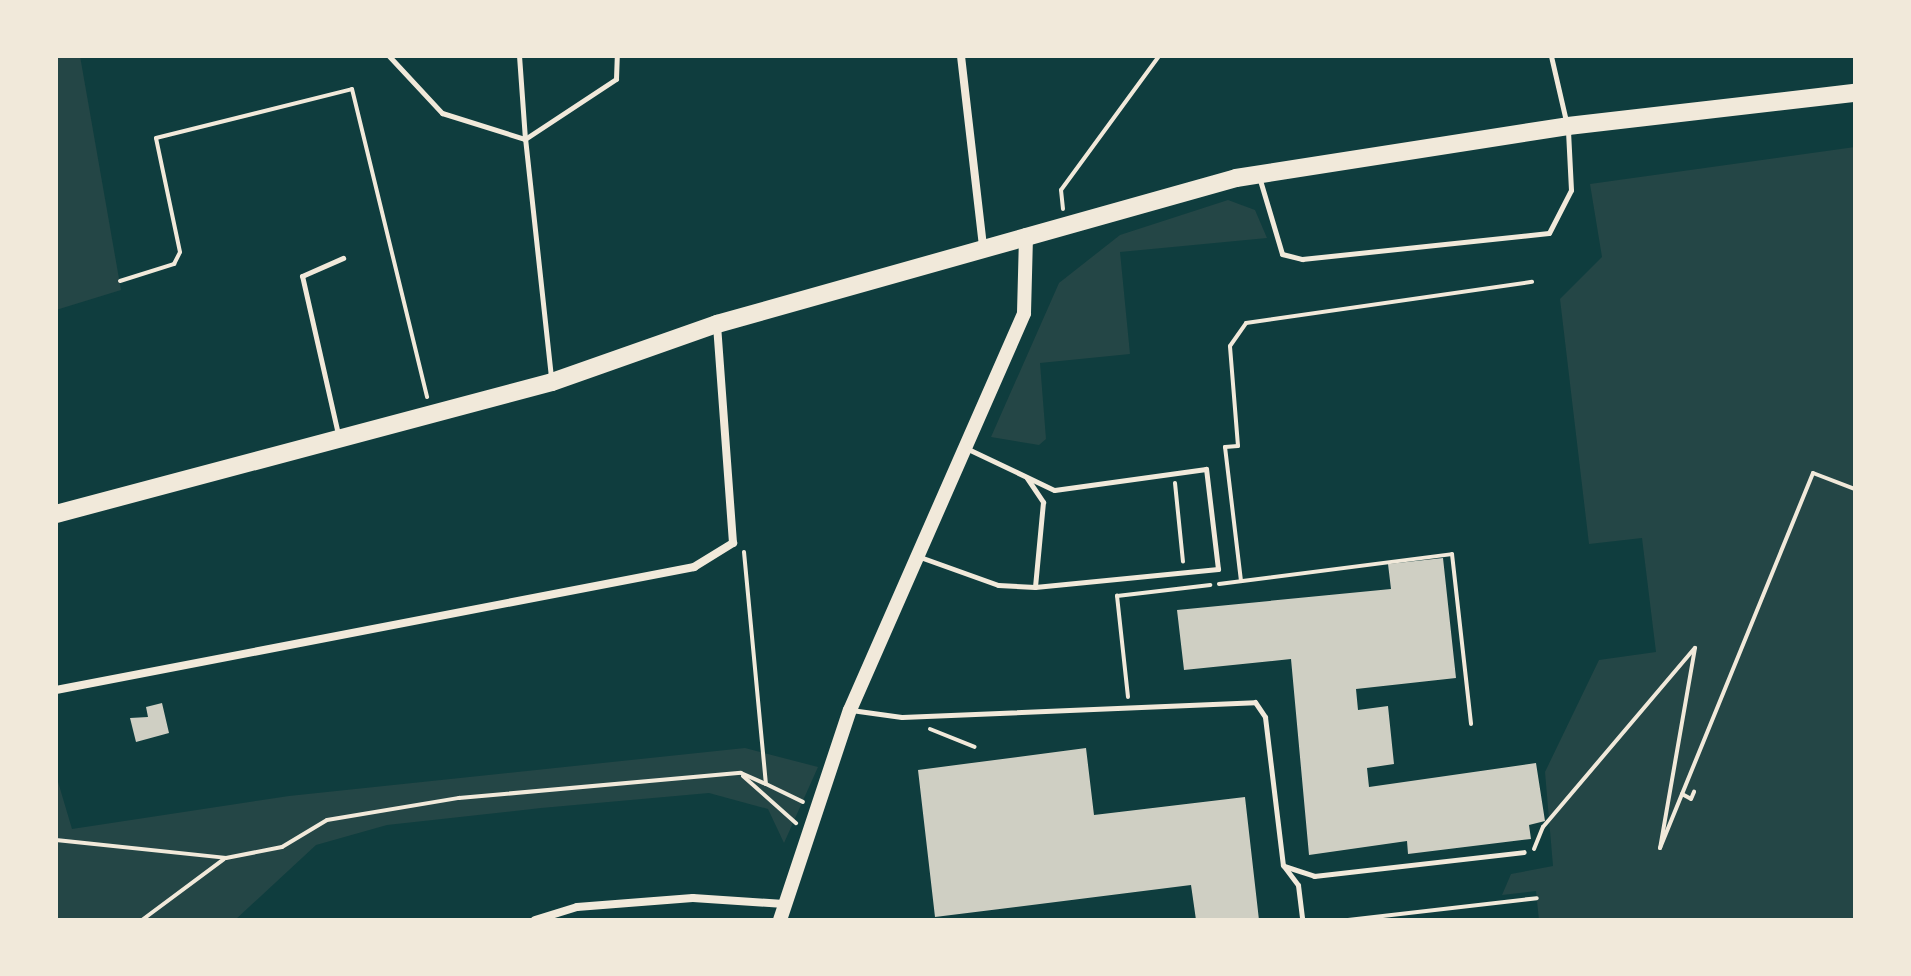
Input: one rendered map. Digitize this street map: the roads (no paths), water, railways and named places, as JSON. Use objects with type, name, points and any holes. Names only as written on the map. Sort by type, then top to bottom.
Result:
[{"type":"highway","points":[[56,514],[338,434],[432,416],[552,382],[717,324],[1064,223],[1259,174],[1568,126],[1855,93]]},
{"type":"main road","points":[[780,920],[850,710],[970,450],[1024,313],[1026,235]]},
{"type":"street","points":[[961,56],[983,247]]},
{"type":"street","points":[[56,690],[694,567],[733,543],[717,324]]},
{"type":"street","points":[[535,920],[577,907],[693,898],[784,904]]},
{"type":"lane","points":[[389,56],[442,113],[525,139]]},
{"type":"lane","points":[[519,56],[552,382]]},
{"type":"lane","points":[[525,139],[616,79],[617,56]]},
{"type":"lane","points":[[1259,174],[1282,254],[1302,259],[1549,233],[1571,190],[1568,126],[1551,56]]},
{"type":"lane","points":[[338,434],[302,276],[343,258]]},
{"type":"lane","points":[[919,556],[998,585],[1035,587],[1218,569],[1206,469],[1054,490],[970,450]]},
{"type":"lane","points":[[1024,474],[1043,502],[1035,587]]},
{"type":"lane","points":[[850,710],[902,717],[1255,702],[1265,717],[1283,865],[1298,885],[1302,920]]},
{"type":"lane","points":[[1283,865],[1314,876],[1524,852]]}]
